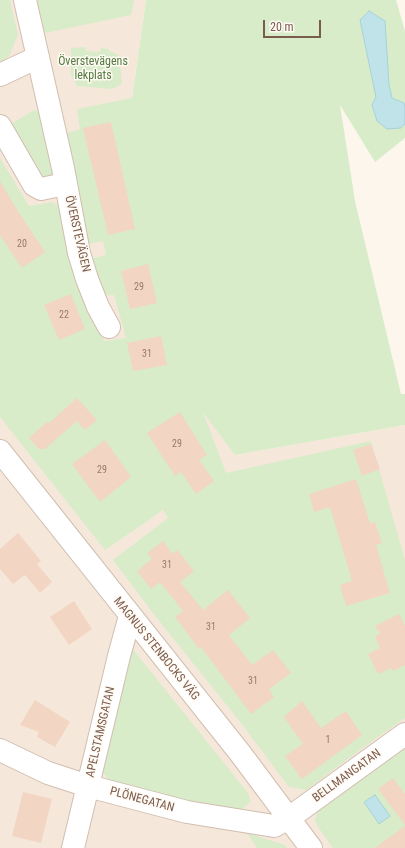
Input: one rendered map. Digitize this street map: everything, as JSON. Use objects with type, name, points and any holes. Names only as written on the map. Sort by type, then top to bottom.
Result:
[{"type":"street","name":"ÖVERSTEVÄGEN","points":[[25,0],[82,261],[98,307],[109,327]]},
{"type":"street","points":[[0,75],[38,57]]},
{"type":"street","name":"ÖVERSTEVÄGEN","points":[[0,126],[34,185],[41,189],[65,184]]},
{"type":"street","name":"MAGNUS STENBOCKS VÄG","points":[[0,451],[240,753],[311,848]]},
{"type":"street","name":"APELSTAMSGATAN","points":[[73,848],[130,616]]},
{"type":"street","name":"BELLMANGATAN","points":[[289,818],[405,734]]},
{"type":"street","name":"PLÖNEGATAN","points":[[0,750],[48,773],[88,786],[195,814],[274,826],[289,818]]},
{"type":"shaded area","points":[[0,0],[146,0],[132,98],[235,455],[405,425],[405,848],[0,848]]},
{"type":"green space","points":[[0,0],[10,0],[18,35],[9,56],[0,62]]},
{"type":"green space","points":[[37,0],[134,0],[131,15],[45,33]]},
{"type":"green space","points":[[146,0],[396,0],[405,31],[405,138],[375,162],[340,105],[355,201],[401,394],[405,394],[405,425],[235,455],[203,412],[226,473],[371,441],[405,560],[405,718],[306,790],[289,787],[241,723],[156,617],[113,560],[168,518],[163,510],[105,550],[0,417],[0,158],[29,206],[52,202],[58,205],[71,251],[104,341],[126,338],[114,295],[99,296],[89,259],[106,255],[103,241],[87,244],[64,134],[80,129],[77,109],[132,98]]},
{"type":"green space","name":"Överstevägens lekplats","points":[[85,47],[86,51],[100,52],[101,48],[109,49],[109,51],[119,55],[122,84],[112,89],[77,86],[71,74],[71,48]]},
{"type":"green space","points":[[34,110],[39,112],[55,172],[53,176],[42,180],[11,124]]},
{"type":"green space","points":[[131,647],[248,793],[250,802],[247,805],[241,809],[229,811],[125,786],[108,779],[101,766]]},
{"type":"green space","points":[[405,749],[405,848],[333,848],[318,827],[315,820],[318,810]]},
{"type":"green space","points":[[247,833],[285,845],[287,848],[257,848]]},
{"type":"water","points":[[369,11],[385,21],[389,85],[392,98],[404,103],[405,107],[405,124],[401,128],[387,129],[377,121],[372,105],[376,97],[360,20]]},
{"type":"water","points":[[375,795],[390,816],[379,824],[364,802]]},
{"type":"building","points":[[111,122],[135,229],[108,235],[83,128]]},
{"type":"building","points":[[0,181],[45,252],[22,268],[0,235]]},
{"type":"building","points":[[148,264],[157,303],[130,309],[121,271]]},
{"type":"building","points":[[71,294],[85,329],[59,340],[44,305]]},
{"type":"building","points":[[161,336],[167,365],[133,371],[127,343]]},
{"type":"building","points":[[77,398],[97,420],[85,430],[77,421],[45,449],[39,449],[29,438],[47,422],[49,423]]},
{"type":"building","points":[[180,412],[207,455],[199,460],[214,481],[196,494],[181,472],[175,476],[147,433]]},
{"type":"building","points":[[105,440],[131,477],[100,502],[72,464]]},
{"type":"building","points":[[371,444],[380,469],[362,476],[353,450]]},
{"type":"building","points":[[356,479],[370,523],[375,522],[382,543],[376,545],[390,593],[346,606],[340,585],[352,581],[330,507],[314,512],[309,494]]},
{"type":"building","points":[[18,533],[41,561],[37,564],[52,582],[40,593],[25,575],[13,584],[0,569],[0,549]]},
{"type":"building","points":[[163,541],[173,554],[177,550],[194,571],[180,582],[203,610],[228,590],[250,618],[229,635],[252,665],[273,650],[291,673],[269,689],[274,697],[251,714],[201,647],[199,649],[175,617],[183,611],[160,582],[151,589],[137,571],[152,559],[147,553]]},
{"type":"building","points":[[74,601],[92,629],[69,645],[50,617]]},
{"type":"building","points":[[399,614],[405,626],[405,665],[393,671],[391,668],[378,674],[368,654],[380,648],[375,637],[380,633],[375,626]]},
{"type":"building","points":[[35,700],[70,722],[55,747],[37,737],[39,732],[20,725]]},
{"type":"building","points":[[302,701],[321,728],[346,711],[362,735],[302,779],[285,756],[303,744],[284,717]]},
{"type":"building","points":[[393,778],[405,794],[405,825],[378,789]]},
{"type":"building","points":[[23,792],[52,799],[41,843],[12,836]]},
{"type":"building","points":[[405,826],[405,848],[375,848]]}]
